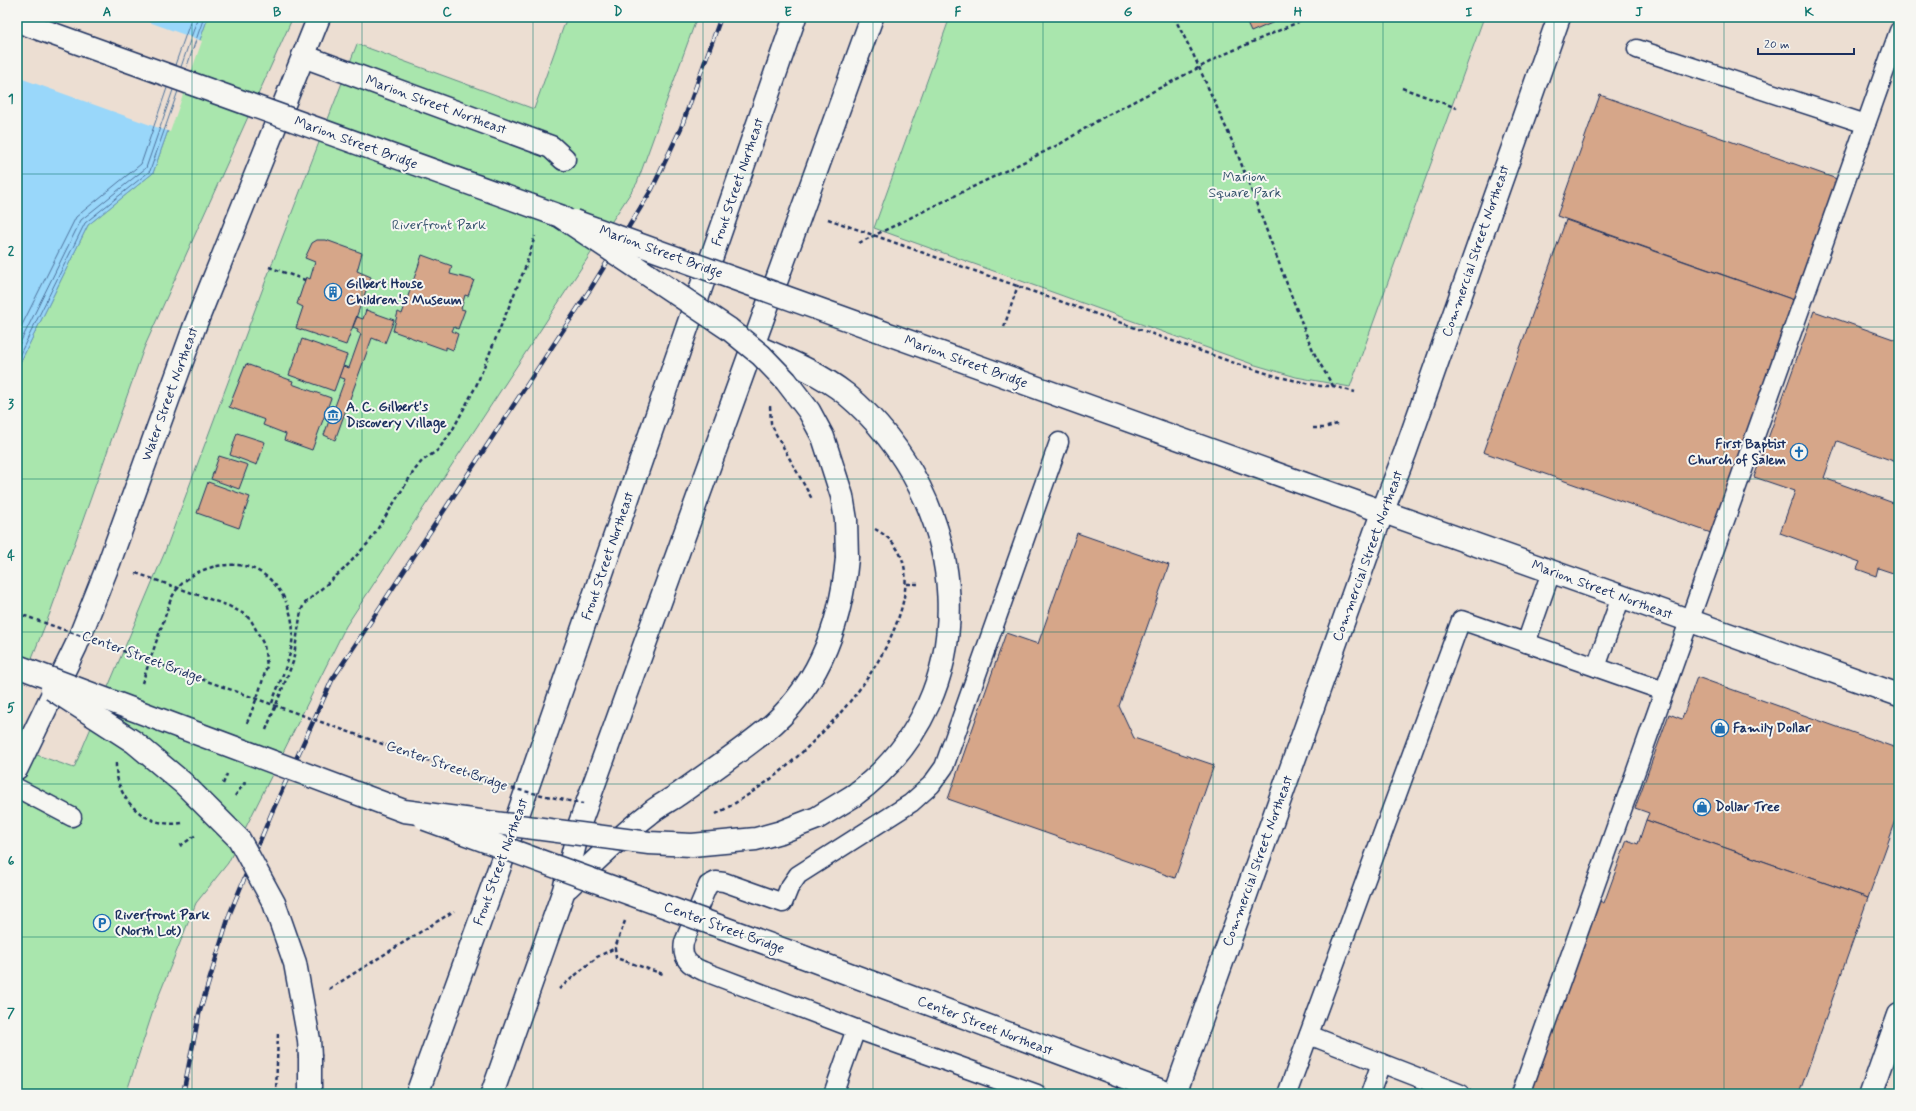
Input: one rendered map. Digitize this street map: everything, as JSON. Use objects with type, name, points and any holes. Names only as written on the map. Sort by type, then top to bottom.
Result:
[{"type":"main road","name":"Water Street Northeast","points":[[17,768],[76,646],[109,563],[194,328],[319,17]]},
{"type":"main road","name":"Front Street Northeast","points":[[417,1094],[504,855],[795,17]]},
{"type":"main road","points":[[492,1094],[564,890],[580,823],[872,17]]},
{"type":"main road","name":"Commercial Street Northeast","points":[[1175,1094],[1382,513],[1406,454],[1559,17]]},
{"type":"main road","name":"Marion Street Bridge","points":[[17,21],[1305,484]]},
{"type":"main road","name":"Marion Street Northeast","points":[[303,56],[551,147],[564,159]]},
{"type":"main road","points":[[560,216],[729,329],[761,355],[786,381],[809,411],[825,444],[842,496],[846,520],[847,558],[844,588],[839,613],[830,640],[802,691],[784,714],[759,736],[649,813],[564,890]]},
{"type":"main road","points":[[404,810],[649,842],[692,845],[756,839],[781,832],[817,818],[853,796],[870,784],[892,763],[911,738],[929,708],[944,658],[948,631],[947,577],[943,551],[935,525],[920,488],[900,453],[884,432],[845,394],[823,378],[800,365],[753,345]]},
{"type":"main road","name":"Marion Street Northeast","points":[[1305,484],[1382,513],[1899,695]]},
{"type":"main road","points":[[17,667],[134,742],[183,783],[239,839],[274,903],[295,963],[309,1040],[310,1094]]},
{"type":"main road","name":"Center Street Bridge","points":[[17,667],[801,956]]},
{"type":"main road","name":"Center Street Northeast","points":[[801,956],[1170,1094]]},
{"type":"main road","points":[[1870,1094],[1899,1015]]},
{"type":"lane","points":[[1521,1094],[1899,31]]},
{"type":"lane","points":[[1638,49],[1866,124]]},
{"type":"lane","points":[[1038,1094],[856,1029],[703,972],[689,965],[684,958],[684,942],[708,885],[716,881],[724,882],[783,903],[789,888],[798,875],[911,803],[931,785],[944,767],[1059,442]]},
{"type":"lane","points":[[1526,643],[1551,572]]},
{"type":"lane","points":[[1596,667],[1621,597]]},
{"type":"lane","points":[[1287,1094],[1461,620],[1664,691]]},
{"type":"lane","points":[[17,788],[72,817]]},
{"type":"lane","points":[[833,1094],[856,1029]]},
{"type":"lane","points":[[1309,1035],[1451,1092]]},
{"type":"lane","points":[[1370,1094],[1381,1063]]},
{"type":"path","points":[[1174,17],[1200,68],[1236,150],[1306,334],[1316,357],[1333,386]]},
{"type":"path","points":[[859,243],[876,236],[1060,144],[1102,118],[1225,54],[1310,17]]},
{"type":"path","points":[[1402,88],[1457,108]]},
{"type":"path","points":[[802,210],[1261,371],[1320,386],[1333,386],[1355,392]]},
{"type":"path","points":[[265,732],[294,662],[301,611],[304,604],[344,569],[370,541],[414,470],[422,461],[438,450],[452,431],[476,386],[525,268],[535,238]]},
{"type":"path","points":[[269,268],[305,280]]},
{"type":"path","points":[[1004,327],[1018,285]]},
{"type":"path","points":[[1313,428],[1324,428],[1337,424]]},
{"type":"path","points":[[794,468],[801,465]]},
{"type":"path","points":[[109,563],[229,606],[246,616],[257,629],[264,645],[267,666],[252,709]]},
{"type":"path","points":[[140,688],[171,600],[176,591],[189,578],[207,568],[231,564],[244,565],[271,579],[281,591],[294,621],[294,639],[290,654],[272,703]]},
{"type":"path","points":[[721,814],[713,816],[756,789],[784,768],[847,706],[870,675],[885,650],[903,602],[907,584],[923,584]]},
{"type":"path","name":"Center Street Bridge","points":[[17,612],[490,782],[590,806]]},
{"type":"path","points":[[233,799],[246,781],[249,774]]},
{"type":"path","points":[[180,846],[197,834]]},
{"type":"path","points":[[626,918],[615,948],[616,958],[670,976],[703,972]]},
{"type":"path","points":[[327,990],[437,922]]},
{"type":"path","points":[[558,990],[597,957],[615,948]]},
{"type":"path","points":[[276,1094],[276,1044],[280,1029]]},
{"type":"green space","points":[[208,17],[293,17],[144,348],[50,613],[17,695],[17,369],[88,225],[153,173]]},
{"type":"green space","name":"Riverfront Park","points":[[567,17],[697,17],[637,183],[346,626],[228,863],[196,903],[155,1005],[126,1094],[17,1094],[17,748],[74,768],[164,554],[269,272],[357,44],[534,109]]},
{"type":"green space","name":"Marion Square Park","points":[[950,17],[1484,17],[1350,387],[1296,377],[1252,364],[874,228]]},
{"type":"water","points":[[17,17],[208,17],[153,173],[88,225],[17,369]]},
{"type":"pier","points":[[17,17],[135,17],[202,41],[170,132],[17,77]]},
{"type":"building","points":[[1244,17],[1286,17],[1251,32]]},
{"type":"building","points":[[1600,95],[1837,179],[1794,300],[1557,216]]},
{"type":"building","points":[[1566,220],[1794,300],[1711,533],[1483,452]]},
{"type":"building","name":"Gilbert House Children's Museum","points":[[317,240],[326,240],[362,253],[357,271],[371,277],[346,345],[296,328],[303,307],[297,304],[306,277],[310,279],[315,262],[305,258],[312,243]]},
{"type":"building","points":[[422,255],[452,266],[450,274],[474,280],[468,296],[465,295],[461,309],[465,310],[458,329],[454,327],[452,331],[458,334],[453,350],[446,347],[446,350],[393,331],[398,312],[402,314]]},
{"type":"building","points":[[366,310],[394,320],[385,343],[372,338],[335,440],[324,435],[330,418],[324,416],[328,407],[334,409],[345,379],[339,377],[343,366],[349,368],[361,334],[357,332],[358,329],[353,327],[357,317],[363,319]]},
{"type":"building","name":"First Baptist Church of Salem","points":[[1814,311],[1899,341],[1899,463],[1837,441],[1824,478],[1899,505],[1899,575],[1878,568],[1876,576],[1857,569],[1860,562],[1780,533],[1795,491],[1754,477]]},
{"type":"building","points":[[302,339],[347,355],[334,391],[289,375]]},
{"type":"building","points":[[246,364],[293,381],[292,384],[331,398],[312,450],[284,440],[286,434],[263,425],[265,420],[229,407]]},
{"type":"building","points":[[237,433],[265,442],[257,465],[230,455]]},
{"type":"building","points":[[219,456],[248,465],[239,489],[211,479]]},
{"type":"building","points":[[208,482],[250,497],[239,528],[197,513]]},
{"type":"building","points":[[1077,533],[1169,565],[1119,706],[1134,738],[1214,765],[1175,878],[948,799],[1006,633],[1038,644]]},
{"type":"building","points":[[1697,677],[1899,749],[1899,812],[1868,898],[1646,820],[1649,813],[1635,808],[1669,714],[1682,719]]},
{"type":"building","points":[[1646,820],[1868,898],[1799,1094],[1528,1094],[1597,900],[1604,903],[1627,840],[1638,844]]},
{"type":"railway","points":[[183,1094],[199,1014],[230,913],[272,812],[332,680],[591,288],[652,189],[681,128],[721,17]]},
{"type":"place","name":"Gilbert House Children's Museum","points":[[333,292]]},
{"type":"place","name":"A. C. Gilbert's Discovery Village","points":[[333,415]]},
{"type":"place","name":"First Baptist Church of Salem","points":[[1799,452]]},
{"type":"place","name":"Family Dollar","points":[[1720,728]]},
{"type":"place","name":"Dollar Tree","points":[[1702,807]]},
{"type":"place","name":"Riverfront Park (North Lot)","points":[[102,923]]}]
